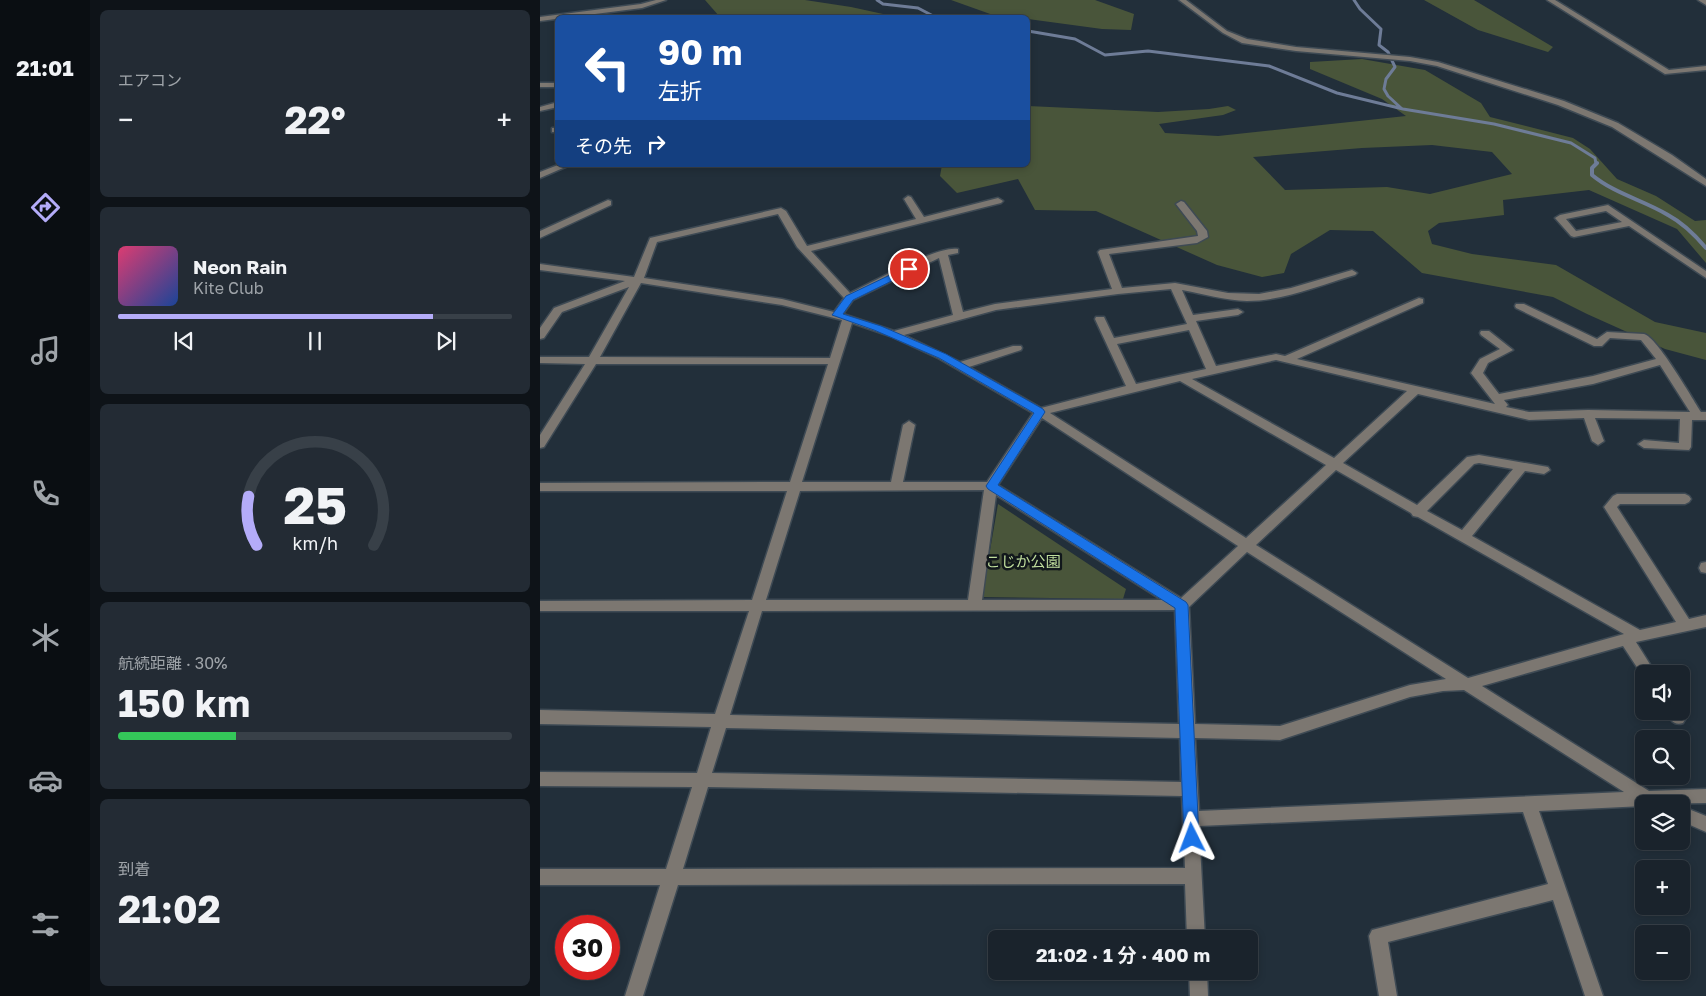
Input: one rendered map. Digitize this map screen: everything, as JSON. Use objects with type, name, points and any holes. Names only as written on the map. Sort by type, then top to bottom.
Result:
[{"type":"street","points":[[563,15],[626,4],[642,6],[663,0]]},
{"type":"street","points":[[1182,0],[1225,32],[1245,42],[1438,64],[1561,103],[1615,125],[1669,158],[1706,184]]},
{"type":"street","points":[[1550,0],[1668,72],[1706,68]]},
{"type":"street","points":[[1701,0],[1706,3]]},
{"type":"street","points":[[540,19],[555,16]]},
{"type":"street","points":[[540,85],[555,87]]},
{"type":"street","points":[[546,94],[555,89]]},
{"type":"street","points":[[540,109],[555,105]]},
{"type":"street","points":[[540,175],[561,167]]},
{"type":"street","points":[[908,199],[921,220]]},
{"type":"street","points":[[804,250],[998,201]]},
{"type":"street","points":[[540,235],[608,203]]},
{"type":"street","points":[[1118,291],[1103,252],[1198,240],[1203,237],[1202,231],[1181,204]]},
{"type":"street","points":[[1631,223],[1574,234],[1560,218],[1608,208],[1631,223],[1706,275]]},
{"type":"street","points":[[541,440],[593,360],[638,280],[653,240],[780,211],[804,250],[849,298]]},
{"type":"street","points":[[634,996],[835,361],[843,317],[849,298],[944,253],[955,251]]},
{"type":"street","points":[[944,253],[959,317]]},
{"type":"street","points":[[540,267],[782,302],[843,317],[894,334],[959,366],[1040,412],[1246,545],[1643,795]]},
{"type":"street","points":[[894,334],[995,307],[1118,291],[1176,286],[1238,296],[1258,297],[1280,293],[1352,273]]},
{"type":"street","points":[[540,336],[558,310],[638,280]]},
{"type":"street","points":[[1176,286],[1212,370]]},
{"type":"street","points":[[1287,359],[1419,301]]},
{"type":"street","points":[[1520,306],[1598,344],[1607,335],[1644,338],[1663,361],[1697,416]]},
{"type":"street","points":[[1111,342],[1238,312]]},
{"type":"street","points":[[1100,319],[1132,388]]},
{"type":"street","points":[[1485,332],[1508,350],[1484,361],[1477,374],[1506,411]]},
{"type":"street","points":[[959,366],[1017,348]]},
{"type":"street","points":[[974,605],[992,486],[1040,412],[1132,388],[1276,357],[1529,416],[1588,414],[1697,416]]},
{"type":"street","points":[[540,360],[835,361]]},
{"type":"street","points":[[1497,398],[1593,380],[1663,361]]},
{"type":"street","points":[[1182,378],[1463,538],[1633,638],[1645,665]]},
{"type":"street","points":[[540,606],[1182,605],[1414,390]]},
{"type":"street","points":[[1588,414],[1598,441]]},
{"type":"street","points":[[1644,444],[1685,447],[1697,416]]},
{"type":"street","points":[[896,486],[909,425]]},
{"type":"street","points":[[1417,512],[1471,460],[1479,459],[1544,470]]},
{"type":"street","points":[[1463,538],[1522,466]]},
{"type":"street","points":[[540,488],[992,486],[1182,605]]},
{"type":"street","points":[[1685,499],[1618,499],[1610,507],[1686,626]]},
{"type":"street","points":[[1182,605],[1196,930]]},
{"type":"street","points":[[540,717],[1280,734],[1410,691],[1467,684],[1633,638],[1706,621]]},
{"type":"street","points":[[540,780],[703,780],[1190,790]]},
{"type":"street","points":[[1690,798],[1706,796]]},
{"type":"street","points":[[1191,819],[1529,804],[1635,801]]},
{"type":"street","points":[[1529,804],[1594,996]]},
{"type":"street","points":[[1690,817],[1706,824]]},
{"type":"street","points":[[540,877],[1193,876]]},
{"type":"street","points":[[1388,996],[1378,936],[1558,890]]},
{"type":"street","points":[[1198,980],[1199,996]]},
{"type":"green space","points":[[705,0],[805,0],[888,15],[718,15]]},
{"type":"green space","points":[[951,0],[1095,0],[1134,14],[1131,30],[1102,29],[1030,19],[1030,15],[993,15]]},
{"type":"green space","points":[[1424,0],[1474,0],[1553,47],[1548,52],[1478,30]]},
{"type":"green space","points":[[1362,59],[1425,70],[1481,103],[1490,117],[1573,138],[1590,149],[1617,179],[1656,196],[1695,221],[1706,220],[1706,263],[1677,229],[1589,190],[1503,200],[1504,215],[1439,223],[1428,231],[1432,244],[1472,254],[1556,265],[1655,322],[1706,333],[1706,360],[1665,349],[1553,297],[1422,273],[1373,231],[1330,230],[1291,254],[1284,273],[1262,277],[1217,265],[1096,211],[1035,210],[1018,179],[957,193],[940,176],[942,167],[1030,167],[1030,106],[1158,112],[1228,106],[1236,110],[1223,115],[1159,124],[1165,133],[1218,136],[1406,116],[1382,99],[1310,69],[1310,62]],"holes":[[[1432,145],[1492,152],[1512,174],[1430,194],[1387,187],[1285,190],[1253,157],[1362,148]]]},
{"type":"green space","name":"こじか公園","points":[[998,504],[1126,589],[1123,599],[982,597]]},
{"type":"waterway","points":[[877,0],[883,4],[918,8],[931,15]]},
{"type":"waterway","points":[[1354,0],[1360,9],[1381,29],[1379,45],[1388,52],[1395,67],[1386,79],[1384,89],[1388,96],[1401,108]]},
{"type":"waterway","points":[[1030,31],[1075,39],[1105,55],[1148,51],[1269,66],[1337,93],[1403,109],[1494,124],[1571,143],[1595,158],[1596,164]]},
{"type":"waterway","points":[[1596,164],[1592,168],[1592,175],[1601,182],[1673,218],[1698,238],[1706,248]]},
{"type":"route","points":[[909,269],[849,298],[837,315],[894,334],[942,356],[1040,412],[992,486],[1182,605],[1192,838]]}]
